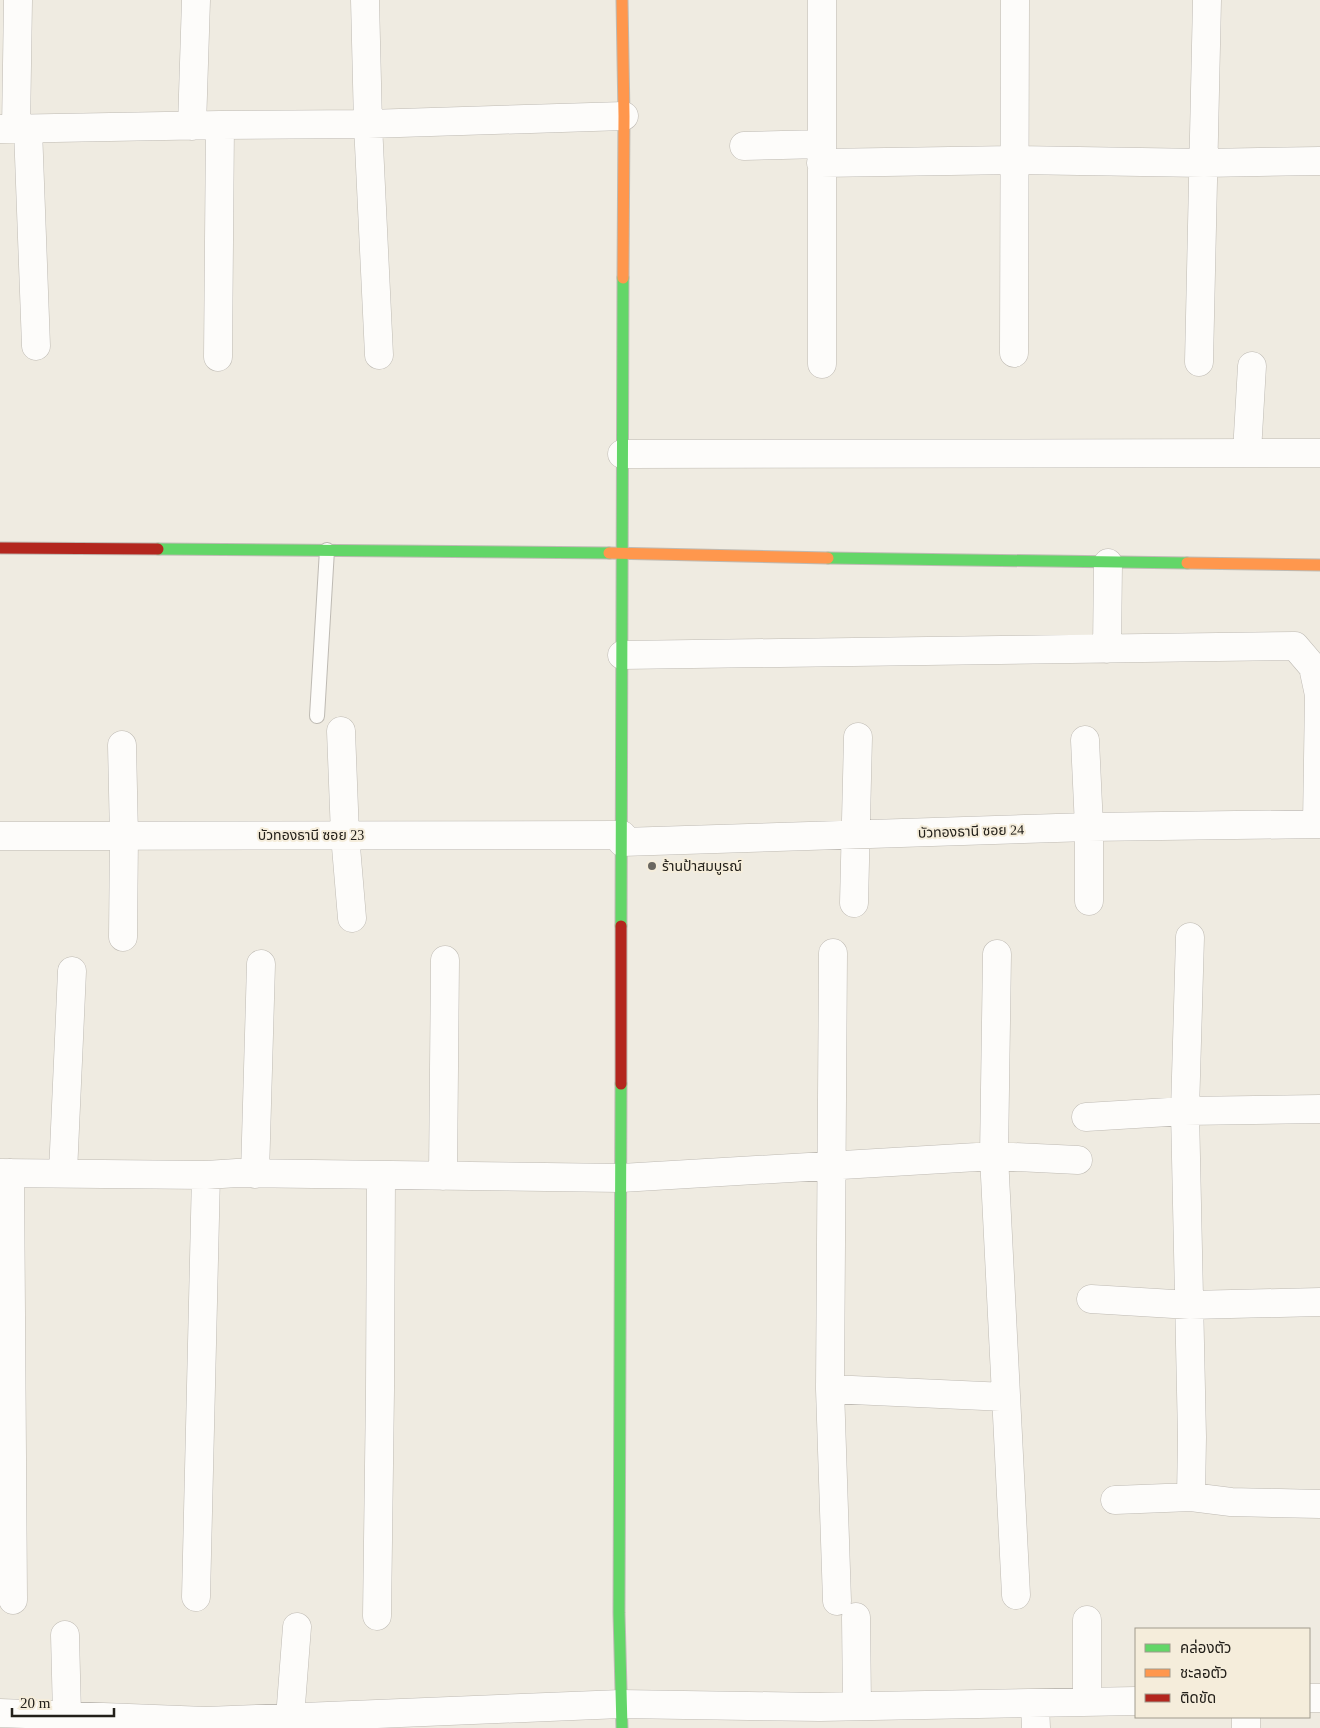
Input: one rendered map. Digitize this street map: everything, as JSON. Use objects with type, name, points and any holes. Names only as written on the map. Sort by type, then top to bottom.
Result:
[{"type":"street","points":[[18,0],[15,129],[36,346]]},
{"type":"street","points":[[192,126],[196,0]]},
{"type":"street","points":[[365,0],[368,124],[379,354]]},
{"type":"street","points":[[621,1716],[619,1613],[624,116],[622,0]]},
{"type":"street","points":[[822,0],[822,364]]},
{"type":"street","points":[[1014,353],[1015,0]]},
{"type":"street","points":[[1199,362],[1207,0]]},
{"type":"street","points":[[15,129],[368,124],[624,116]]},
{"type":"street","points":[[218,357],[220,125]]},
{"type":"street","points":[[744,146],[822,154],[1014,160],[1204,163],[1320,161]]},
{"type":"street","points":[[1247,452],[1252,366]]},
{"type":"street","points":[[622,454],[1320,453]]},
{"type":"street","points":[[0,548],[623,553],[1108,563],[1320,565]]},
{"type":"street","points":[[1107,648],[1108,563]]},
{"type":"street","points":[[622,655],[1295,646],[1313,667],[1319,695],[1319,824]]},
{"type":"street","points":[[341,731],[345,835],[352,918]]},
{"type":"street","points":[[854,903],[858,737]]},
{"type":"street","points":[[1085,740],[1089,827],[1089,901]]},
{"type":"street","points":[[122,744],[124,836],[123,937]]},
{"type":"street","name":"บัวทองธานี ซอย 24","points":[[622,838],[857,835],[1089,827],[1319,824]]},
{"type":"street","name":"บัวทองธานี ซอย 23","points":[[0,836],[345,835],[622,838]]},
{"type":"street","points":[[1190,937],[1185,1111],[1190,1305],[1191,1497]]},
{"type":"street","points":[[833,952],[830,1389],[847,1609],[857,1706]]},
{"type":"street","points":[[997,954],[994,1156],[1016,1595]]},
{"type":"street","points":[[443,1176],[445,960]]},
{"type":"street","points":[[255,1174],[261,964]]},
{"type":"street","points":[[63,1173],[72,971]]},
{"type":"street","points":[[1086,1117],[1185,1111],[1320,1109]]},
{"type":"street","points":[[13,1600],[5,1173],[621,1178],[994,1156],[1078,1160]]},
{"type":"street","points":[[196,1597],[206,1175]]},
{"type":"street","points":[[377,1616],[381,1176]]},
{"type":"street","points":[[1091,1299],[1190,1305],[1320,1302]]},
{"type":"street","points":[[830,1389],[1006,1397]]},
{"type":"street","points":[[1115,1500],[1191,1497],[1230,1502],[1320,1504]]},
{"type":"street","points":[[1087,1620],[1087,1702]]},
{"type":"street","points":[[290,1718],[296,1627]]},
{"type":"street","points":[[65,1635],[67,1715]]},
{"type":"street","points":[[15,1718],[67,1715],[206,1725],[290,1718],[392,1721],[621,1716],[820,1718],[857,1706],[1036,1716],[1087,1702],[1135,1701]]},
{"type":"lane","points":[[317,716],[326,550]]},
{"type":"traffic: fast","points":[[621,926],[623,278]]},
{"type":"traffic: fast","points":[[158,549],[609,553]]},
{"type":"traffic: fast","points":[[828,558],[1187,563]]},
{"type":"traffic: fast","points":[[621,1084],[619,1613],[622,1728]]},
{"type":"traffic: slow","points":[[622,0],[624,116],[623,278]]},
{"type":"traffic: slow","points":[[609,553],[828,558]]},
{"type":"traffic: slow","points":[[1187,563],[1320,565]]},
{"type":"traffic: jam","points":[[0,548],[158,549]]},
{"type":"traffic: jam","points":[[621,926],[621,1084]]},
{"type":"place","name":"ร้านป้าสมบูรณ์","points":[[652,866]]}]
